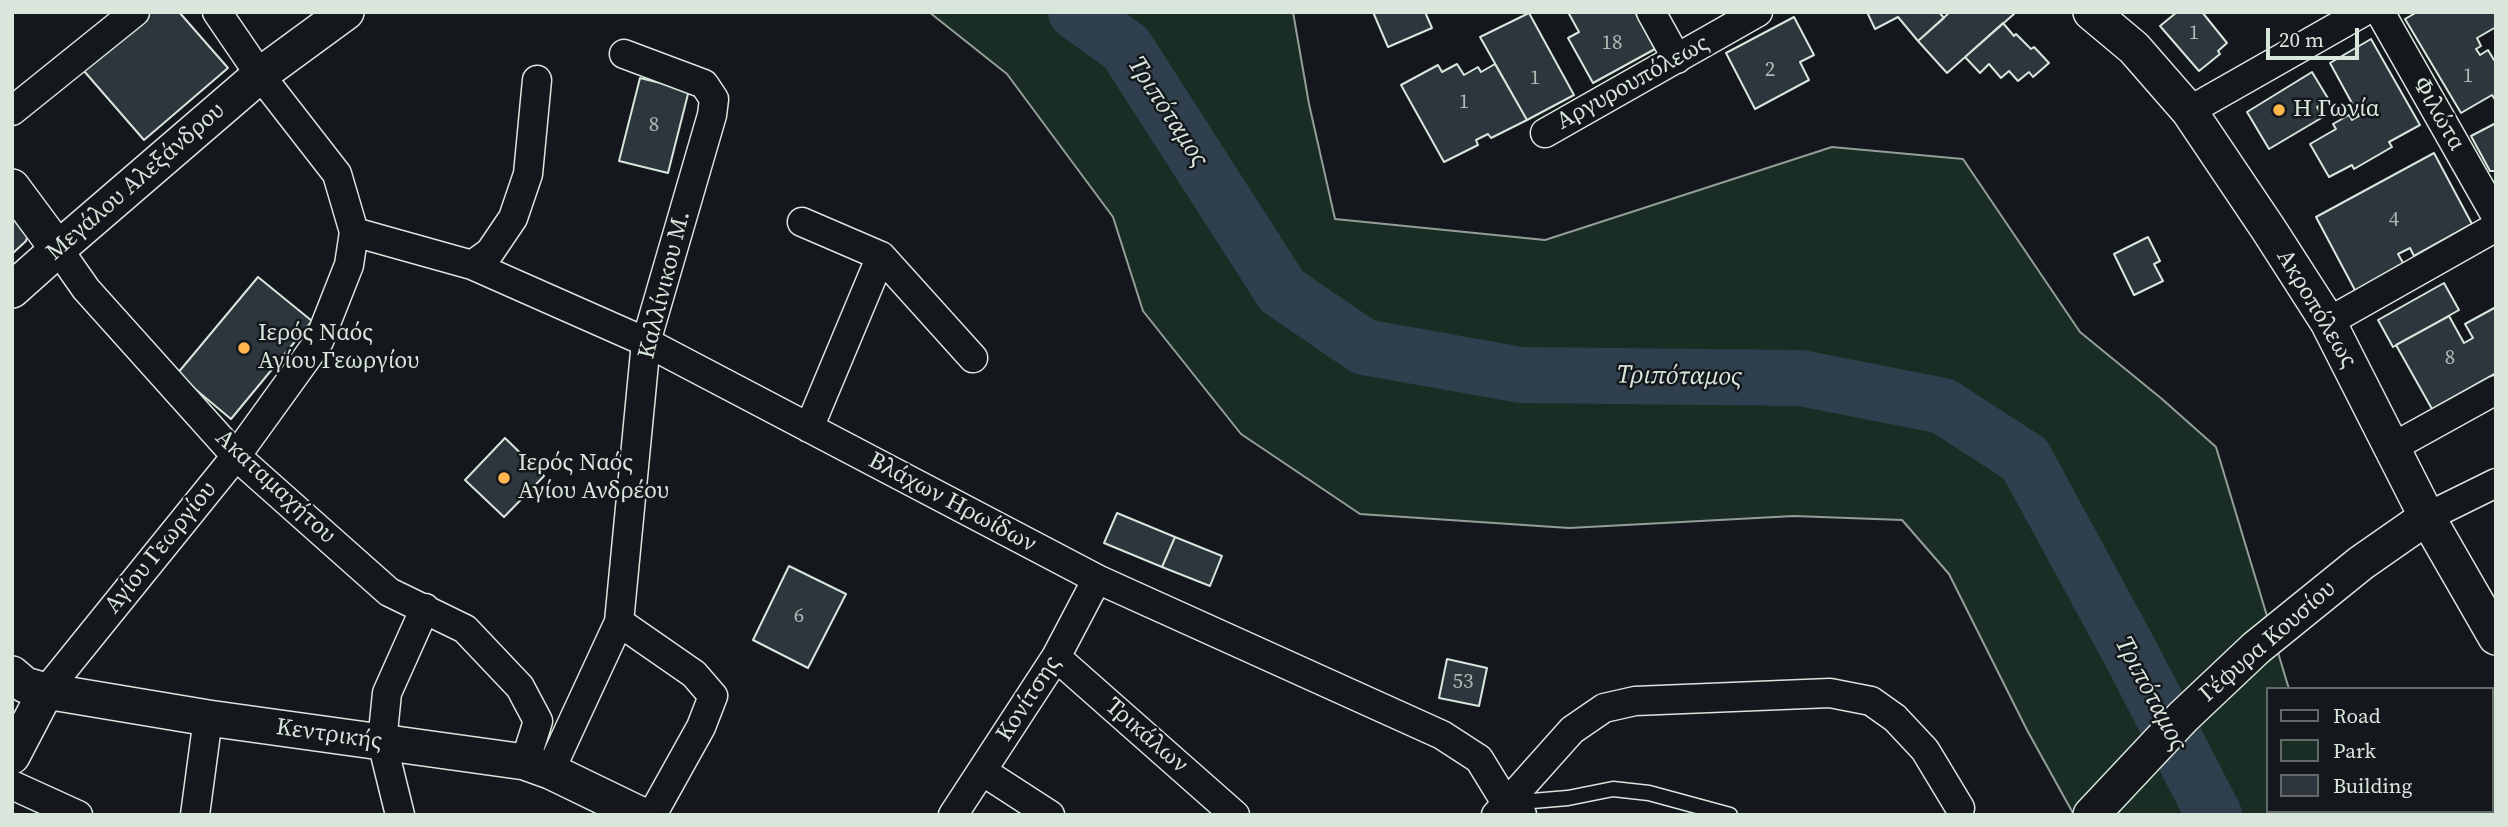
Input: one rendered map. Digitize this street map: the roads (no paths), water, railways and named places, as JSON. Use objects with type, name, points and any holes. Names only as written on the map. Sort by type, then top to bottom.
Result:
[{"type":"street","points":[[12,111],[135,12]]},
{"type":"street","name":"Αγίου Γεωργίου","points":[[46,691],[236,456],[320,341],[349,265],[354,232],[337,174],[260,75],[217,12]]},
{"type":"street","name":"Μεγάλου Αλεξάνδρου","points":[[12,290],[260,75],[346,12]]},
{"type":"street","points":[[1651,12],[1677,59]]},
{"type":"street","name":"Αργυρουπόλεως","points":[[1545,133],[1758,12]]},
{"type":"street","name":"Ακροπόλεως","points":[[2091,12],[2134,48],[2189,111],[2328,321],[2427,517],[2496,637]]},
{"type":"street","points":[[2189,111],[2363,12]]},
{"type":"street","name":"Φιλώτα","points":[[2380,12],[2496,216]]},
{"type":"street","name":"Καλλίνικου Μ.","points":[[538,766],[619,622],[646,342],[712,115],[714,99],[705,84],[624,54]]},
{"type":"street","points":[[472,265],[490,252],[513,218],[528,174],[537,80]]},
{"type":"street","name":"Ακαταμαχήτου","points":[[12,187],[86,289],[236,456],[390,592],[465,629],[520,687],[538,721],[538,766]]},
{"type":"street","points":[[802,222],[881,256],[973,358]]},
{"type":"street","points":[[2328,321],[2496,227]]},
{"type":"street","name":"Βλάχων Ηρωίδων","points":[[354,232],[472,265],[646,342],[1097,579],[1442,735],[1479,759],[1508,811]]},
{"type":"street","points":[[810,428],[881,256]]},
{"type":"street","points":[[2393,447],[2496,390]]},
{"type":"street","points":[[2427,517],[2496,483]]},
{"type":"street","name":"Γέφυρα Κουσίου","points":[[2091,815],[2183,717],[2238,665],[2361,563],[2427,517]]},
{"type":"street","name":"Κονίτσης","points":[[953,815],[1056,657],[1097,579]]},
{"type":"street","points":[[400,815],[382,742],[387,693],[425,608]]},
{"type":"street","points":[[619,622],[694,674],[713,696],[701,727],[652,815]]},
{"type":"street","name":"Τρικάλων","points":[[1056,657],[1235,815]]},
{"type":"street","name":"Κεντρικής","points":[[12,674],[25,685],[46,691],[208,718],[538,766],[641,815]]},
{"type":"street","points":[[12,756],[46,691]]},
{"type":"street","points":[[1508,811],[1572,730],[1604,708],[1636,701],[1830,693],[1871,701],[1895,718],[1925,750],[1960,808]]},
{"type":"street","points":[[195,815],[208,718]]},
{"type":"street","points":[[982,771],[1050,815]]},
{"type":"street","points":[[12,785],[78,815]]},
{"type":"lane","points":[[1508,811],[1613,789],[1649,793],[1730,815]]},
{"type":"waterway","name":"Τριπόταμος","points":[[1076,12],[1126,48],[1282,291],[1364,347],[1521,375],[1801,378],[1943,406],[2025,459],[2131,654],[2214,815]]},
{"type":"place","name":"Η Γωνία","points":[[2279,110]]},
{"type":"place","name":"Ιερός Ναός Αγίου Γεωργίου","points":[[244,348]]},
{"type":"place","name":"Ιερός Ναός Αγίου Ανδρέου","points":[[504,478]]}]
